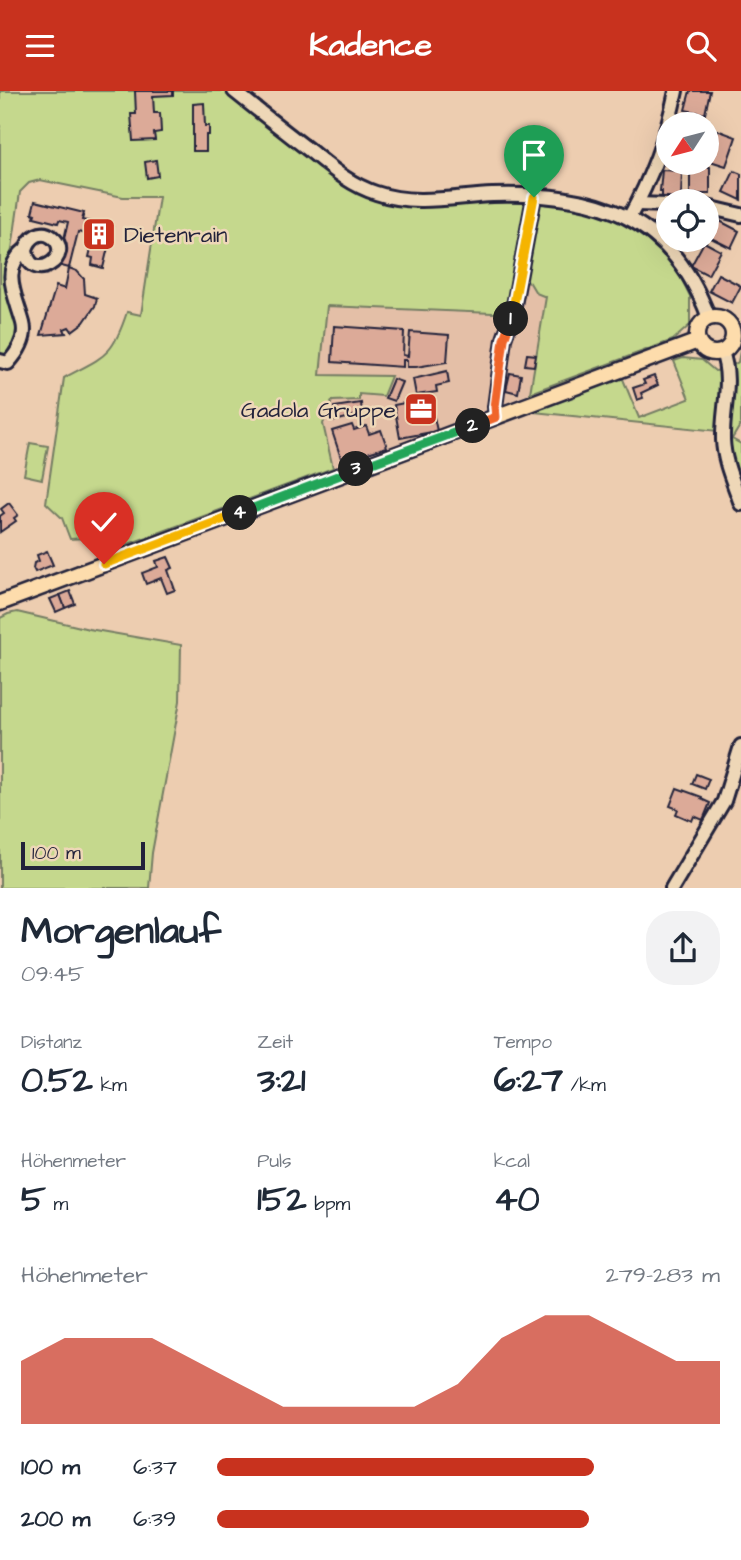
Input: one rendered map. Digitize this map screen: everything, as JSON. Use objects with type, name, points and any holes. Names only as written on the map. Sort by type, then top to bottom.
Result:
[{"type":"main road","points":[[709,318],[720,318],[736,328],[732,340],[722,352],[705,350],[698,341],[698,330],[709,318]]},
{"type":"main road","points":[[0,603],[698,341]]},
{"type":"street","points":[[234,91],[341,175],[375,193],[409,200],[493,195],[590,202],[629,218],[660,240],[683,265],[698,290],[709,318]]},
{"type":"street","points":[[629,218],[648,180],[676,91]]},
{"type":"street","points":[[496,417],[504,339],[512,316],[534,197]]},
{"type":"street","points":[[636,204],[656,205]]},
{"type":"street","points":[[719,210],[741,215]]},
{"type":"street","points":[[0,361],[8,363],[23,338],[23,324],[7,289],[4,269],[11,256],[26,249]]},
{"type":"street","points":[[722,352],[729,381],[724,449],[730,477],[741,504]]},
{"type":"street","points":[[672,888],[724,801],[741,746]]},
{"type":"shaded area","points":[[521,281],[530,283],[536,293],[546,297],[530,393],[369,458],[333,468],[323,424],[332,401],[358,400],[320,375],[327,306],[516,314]]},
{"type":"green space","points":[[0,91],[234,91],[375,193],[493,195],[617,211],[656,244],[656,252],[663,252],[676,268],[690,296],[690,325],[673,340],[530,393],[546,297],[536,293],[530,283],[521,281],[516,314],[327,306],[320,375],[391,376],[383,396],[359,394],[359,400],[332,401],[323,424],[333,468],[107,552],[101,537],[70,539],[62,518],[46,503],[64,378],[105,354],[116,339],[127,312],[141,315],[159,197],[123,197],[40,180],[29,183],[20,192],[11,256],[4,269],[7,289],[23,324],[20,347],[0,361]]},
{"type":"green space","points":[[741,346],[741,424],[732,439],[741,444],[741,493],[729,455],[728,427],[733,365],[738,362]]},
{"type":"green space","points":[[683,358],[702,360],[715,371],[721,370],[723,388],[718,431],[524,411],[615,376],[623,379],[639,418],[689,399],[674,361]]},
{"type":"green space","points":[[30,443],[48,446],[42,479],[24,475]]},
{"type":"green space","points":[[17,612],[89,629],[181,645],[180,701],[152,853],[149,888],[0,888],[0,618]]},
{"type":"building","points":[[135,91],[173,91],[173,95],[153,96],[154,113],[160,113],[161,132],[154,133],[155,140],[133,141],[131,114],[136,114]]},
{"type":"building","points":[[690,91],[710,91],[705,112],[685,110]]},
{"type":"building","points":[[204,103],[205,126],[209,126],[206,151],[193,151],[193,104]]},
{"type":"building","points":[[719,131],[736,137],[726,166],[719,164]]},
{"type":"building","points":[[156,160],[158,176],[147,178],[145,162]]},
{"type":"building","points":[[734,171],[741,174],[741,200],[724,192]]},
{"type":"building","points":[[662,175],[682,175],[681,189],[660,189]]},
{"type":"building","points":[[690,175],[710,175],[710,189],[690,189]]},
{"type":"building","name":"Dietenrain","points":[[35,201],[84,213],[82,220],[113,227],[103,268],[92,265],[93,258],[89,257],[94,236],[78,232],[69,268],[58,265],[68,222],[59,220],[58,223],[34,217],[35,214],[32,213]]},
{"type":"building","points":[[719,221],[739,231],[731,248],[719,242]]},
{"type":"building","points":[[721,251],[708,275],[691,266],[699,252]]},
{"type":"building","points":[[69,268],[77,271],[84,279],[85,294],[97,298],[95,306],[84,322],[72,331],[69,327],[64,329],[66,333],[41,335],[56,286],[65,289]]},
{"type":"building","points":[[718,274],[741,286],[732,303],[709,291]]},
{"type":"building","points":[[334,326],[404,331],[403,355],[408,356],[410,332],[449,335],[447,362],[407,367],[407,360],[403,360],[403,367],[332,362]]},
{"type":"building","points":[[527,354],[536,355],[534,366],[525,365]]},
{"type":"building","points":[[447,371],[449,383],[436,386],[437,392],[416,395],[413,379]]},
{"type":"building","points":[[510,373],[521,375],[518,393],[506,390]]},
{"type":"building","points":[[654,376],[658,385],[641,393],[643,398],[637,400],[633,388],[645,384],[643,380]]},
{"type":"building","points":[[393,379],[402,382],[394,401],[385,398]]},
{"type":"building","points":[[430,398],[437,431],[400,438],[394,405]]},
{"type":"building","points":[[361,403],[362,414],[335,421],[334,407]]},
{"type":"building","points":[[352,425],[354,430],[366,426],[369,434],[381,430],[387,447],[342,461],[332,431]]},
{"type":"building","points":[[9,503],[18,515],[14,518],[16,521],[0,532],[0,516],[4,513],[1,509]]},
{"type":"building","points":[[47,551],[53,565],[35,572],[34,563],[39,561],[37,555]]},
{"type":"building","points":[[168,557],[173,568],[168,570],[175,590],[167,593],[161,578],[146,584],[142,573],[158,567],[156,561]]},
{"type":"building","points":[[70,591],[75,604],[65,608],[60,595]]},
{"type":"building","points":[[60,595],[65,608],[56,612],[50,599]]},
{"type":"building","points":[[696,774],[709,779],[705,789],[692,784]]},
{"type":"building","points":[[677,788],[702,797],[701,799],[710,803],[703,820],[694,816],[692,821],[676,814],[678,809],[670,806]]},
{"type":"place","name":"Dietenrain","points":[[99,234]]},
{"type":"place","name":"Gadola Gruppe","points":[[421,409]]},
{"type":"route","points":[[104,564],[496,417],[504,339],[512,316],[534,197]]}]
